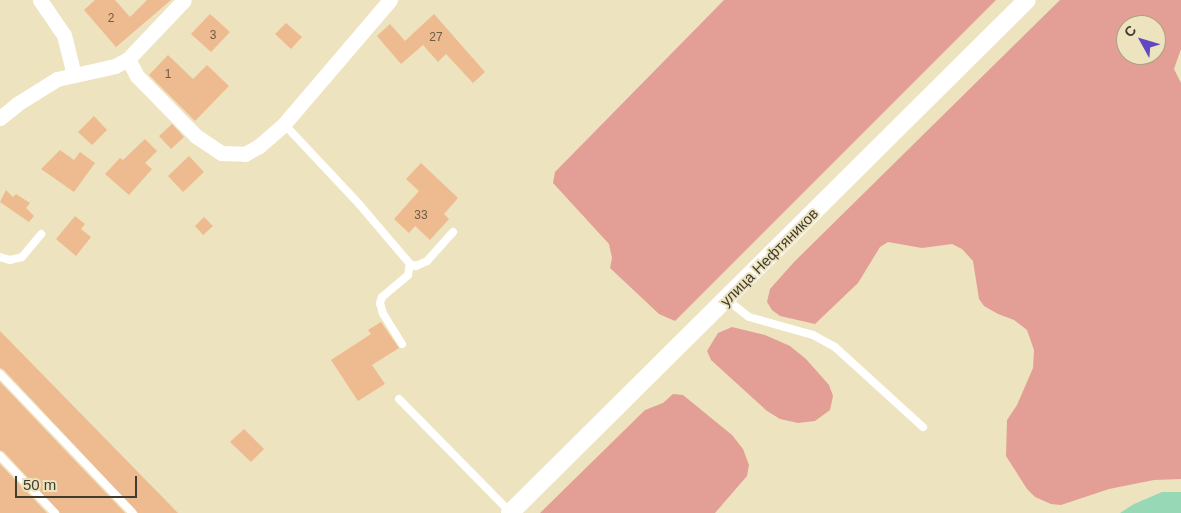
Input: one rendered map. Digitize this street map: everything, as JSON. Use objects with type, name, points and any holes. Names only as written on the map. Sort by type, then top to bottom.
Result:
[{"type":"street","points":[[40,0],[64,35],[74,75]]},
{"type":"street","points":[[0,118],[46,85],[74,75],[115,66],[128,59],[184,0]]},
{"type":"street","points":[[128,59],[137,76],[196,136],[221,153],[245,154],[259,146],[284,124],[390,0]]},
{"type":"street","name":"улица Нефтяников","points":[[510,513],[1027,0]]},
{"type":"lane","points":[[284,124],[359,204],[410,264],[416,266],[428,261],[453,232]]},
{"type":"lane","points":[[0,257],[10,260],[22,256],[41,234]]},
{"type":"lane","points":[[402,344],[383,314],[380,303],[382,297],[408,275],[410,264]]},
{"type":"lane","points":[[726,299],[749,317],[813,335],[835,347],[924,427]]},
{"type":"lane","points":[[0,374],[133,513]]},
{"type":"lane","points":[[399,400],[510,513]]},
{"type":"lane","points":[[0,456],[55,513]]},
{"type":"shaded area","points":[[724,0],[996,0],[675,321],[659,314],[610,268],[612,258],[609,244],[553,183],[555,172]]},
{"type":"shaded area","points":[[1060,0],[1181,0],[1181,49],[1174,69],[1181,83],[1181,479],[1154,480],[1109,489],[1061,505],[1051,504],[1035,497],[1027,489],[1006,456],[1007,420],[1017,405],[1033,368],[1034,350],[1027,330],[1014,320],[984,306],[979,299],[973,261],[962,249],[952,244],[922,248],[888,242],[880,247],[858,283],[815,324],[780,316],[772,310],[767,302],[770,289],[794,262]]},
{"type":"shaded area","points":[[732,327],[765,335],[790,346],[806,359],[829,385],[833,396],[830,410],[815,421],[798,423],[780,419],[767,411],[711,360],[707,351],[718,333]]},
{"type":"shaded area","points":[[673,394],[683,395],[732,435],[743,449],[749,465],[747,476],[715,513],[540,513],[645,410],[663,403]]},
{"type":"shaded area","points":[[1162,492],[1181,492],[1181,513],[1120,513],[1134,504]]},
{"type":"building","points":[[95,0],[115,0],[130,17],[147,0],[171,0],[116,47],[84,10]]},
{"type":"building","points":[[210,14],[230,32],[211,52],[191,34]]},
{"type":"building","points":[[434,14],[485,72],[473,83],[446,54],[438,62],[423,45],[401,64],[377,36],[390,24],[405,41]]},
{"type":"building","points":[[286,23],[302,37],[291,49],[275,34]]},
{"type":"building","points":[[168,55],[193,79],[207,65],[229,86],[195,121],[149,75]]},
{"type":"building","points":[[94,116],[107,130],[92,145],[78,132]]},
{"type":"building","points":[[172,124],[184,137],[171,149],[159,136]]},
{"type":"building","points":[[145,139],[157,151],[145,163],[152,169],[129,195],[105,174],[120,158],[123,160]]},
{"type":"building","points":[[60,150],[74,160],[80,152],[95,163],[74,192],[41,169]]},
{"type":"building","points":[[189,156],[204,172],[183,192],[168,176]]},
{"type":"building","points":[[421,163],[458,198],[444,214],[449,219],[430,240],[415,226],[409,233],[394,219],[419,191],[406,179]]},
{"type":"building","points":[[6,190],[13,197],[16,194],[30,203],[26,208],[34,216],[29,222],[0,202]]},
{"type":"building","points":[[75,216],[85,224],[81,229],[91,237],[76,256],[56,239]]},
{"type":"building","points":[[204,217],[213,226],[203,235],[195,226]]},
{"type":"building","points":[[381,322],[399,348],[372,365],[385,384],[358,401],[331,360],[371,334],[368,330]]},
{"type":"building","points":[[0,331],[178,513],[138,513],[4,370],[0,368]]},
{"type":"building","points":[[0,382],[125,513],[60,513],[4,452],[0,450]]},
{"type":"building","points":[[244,429],[264,449],[251,462],[230,442]]},
{"type":"building","points":[[0,464],[47,513],[0,513]]}]
